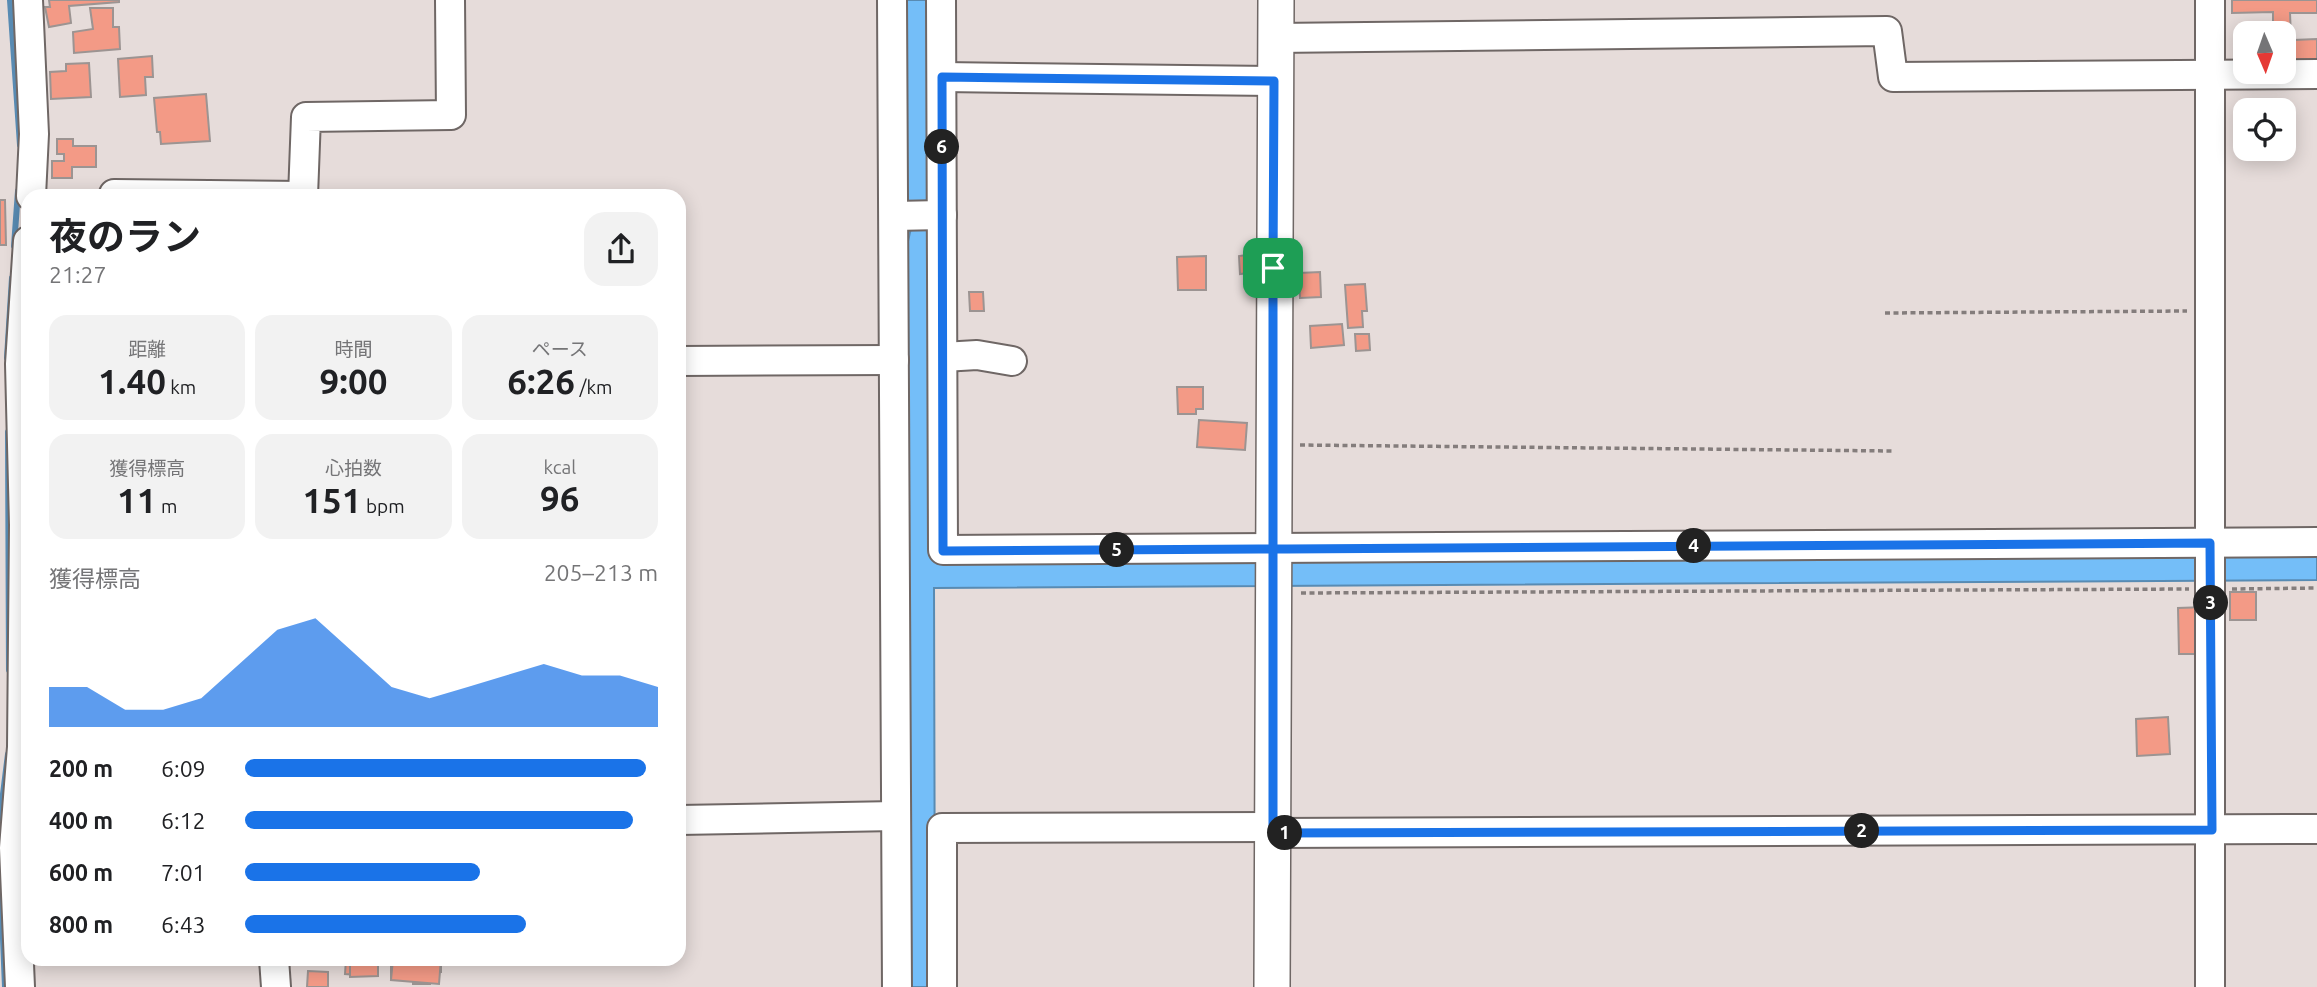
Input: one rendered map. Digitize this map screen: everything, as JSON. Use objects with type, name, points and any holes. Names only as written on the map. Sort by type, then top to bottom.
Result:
[{"type":"main road","points":[[1272,987],[1277,572],[1274,81],[1276,0]]},
{"type":"street","points":[[27,0],[34,134],[31,189]]},
{"type":"street","points":[[303,189],[306,117],[451,115],[450,0]]},
{"type":"street","points":[[892,0],[918,216],[943,357],[943,551],[1277,572],[2317,542]]},
{"type":"street","points":[[897,987],[894,359],[942,77],[942,0]]},
{"type":"street","points":[[2210,0],[2210,987]]},
{"type":"street","points":[[1275,38],[1887,31],[1893,77],[2317,74]]},
{"type":"street","points":[[942,77],[1274,81]]},
{"type":"street","points":[[21,349],[18,431],[21,668]]},
{"type":"street","points":[[943,357],[977,355],[1012,361]]},
{"type":"street","points":[[686,361],[894,359]]},
{"type":"street","points":[[21,760],[14,848],[21,909]]},
{"type":"street","points":[[686,820],[896,816]]},
{"type":"street","points":[[942,987],[942,828],[2317,829]]},
{"type":"street","points":[[20,987],[21,966]]},
{"type":"street","points":[[274,966],[276,987]]},
{"type":"path","points":[[1885,313],[2210,311]]},
{"type":"path","points":[[1288,445],[1894,451]]},
{"type":"path","points":[[1277,572],[2317,588]]},
{"type":"water","points":[[904,0],[931,0],[931,124],[927,229],[931,253],[934,561],[2317,553],[2317,580],[934,588],[935,987],[908,987],[906,250],[911,228],[905,188]]},
{"type":"building","points":[[49,0],[119,2],[69,6],[71,23],[49,27],[45,7],[50,7]]},
{"type":"building","points":[[2232,0],[2317,0],[2317,13],[2290,13],[2290,21],[2273,21],[2273,12],[2232,13]]},
{"type":"building","points":[[90,8],[113,8],[113,27],[119,27],[120,49],[74,53],[73,32],[93,29]]},
{"type":"building","points":[[2317,39],[2317,63],[2296,64],[2296,40]]},
{"type":"building","points":[[152,56],[153,77],[145,77],[146,95],[120,97],[118,59]]},
{"type":"building","points":[[89,63],[91,97],[51,99],[50,72],[66,71],[66,64]]},
{"type":"building","points":[[206,94],[210,141],[161,144],[160,132],[157,132],[154,98]]},
{"type":"building","points":[[57,139],[73,139],[73,146],[96,146],[96,167],[72,167],[72,178],[52,178],[52,161],[64,161],[64,154],[57,154]]},
{"type":"building","points":[[0,200],[5,200],[6,245],[0,245]]},
{"type":"building","points":[[1254,254],[1256,272],[1240,274],[1239,256]]},
{"type":"building","points":[[1206,256],[1206,290],[1178,290],[1177,257]]},
{"type":"building","points":[[1320,272],[1321,297],[1300,298],[1299,273]]},
{"type":"building","points":[[1365,284],[1367,311],[1362,311],[1363,327],[1348,328],[1345,285]]},
{"type":"building","points":[[969,292],[983,292],[984,311],[970,311]]},
{"type":"building","points":[[1342,324],[1344,345],[1311,348],[1310,326]]},
{"type":"building","points":[[1355,334],[1369,334],[1370,350],[1356,351]]},
{"type":"building","points":[[1177,387],[1203,387],[1203,409],[1196,409],[1196,414],[1178,414]]},
{"type":"building","points":[[1199,420],[1247,423],[1245,450],[1197,447]]},
{"type":"building","points":[[2230,592],[2256,592],[2256,620],[2230,620]]},
{"type":"building","points":[[2206,607],[2206,654],[2179,654],[2178,608]]},
{"type":"building","points":[[2168,717],[2170,754],[2137,756],[2136,719]]},
{"type":"building","points":[[346,966],[373,966],[372,976],[345,974]]},
{"type":"building","points":[[350,966],[378,966],[378,976],[350,977]]},
{"type":"building","points":[[391,966],[441,966],[441,972],[430,972],[430,984],[413,984],[413,969],[401,969],[401,980],[391,980]]},
{"type":"building","points":[[392,966],[440,966],[439,984],[391,980]]},
{"type":"building","points":[[308,971],[328,972],[328,987],[307,987]]},
{"type":"waterway","points":[[10,0],[20,145]]},
{"type":"waterway","points":[[14,246],[18,191]]},
{"type":"waterway","points":[[7,358],[12,278]]},
{"type":"waterway","points":[[8,432],[9,670]]},
{"type":"waterway","points":[[0,818],[8,754]]},
{"type":"waterway","points":[[0,866],[5,987]]},
{"type":"route","points":[[1273,268],[1273,549],[1273,833],[2212,830],[2210,543],[1287,549],[1273,549],[1259,549],[943,551],[942,77],[1274,81],[1273,268]]}]
